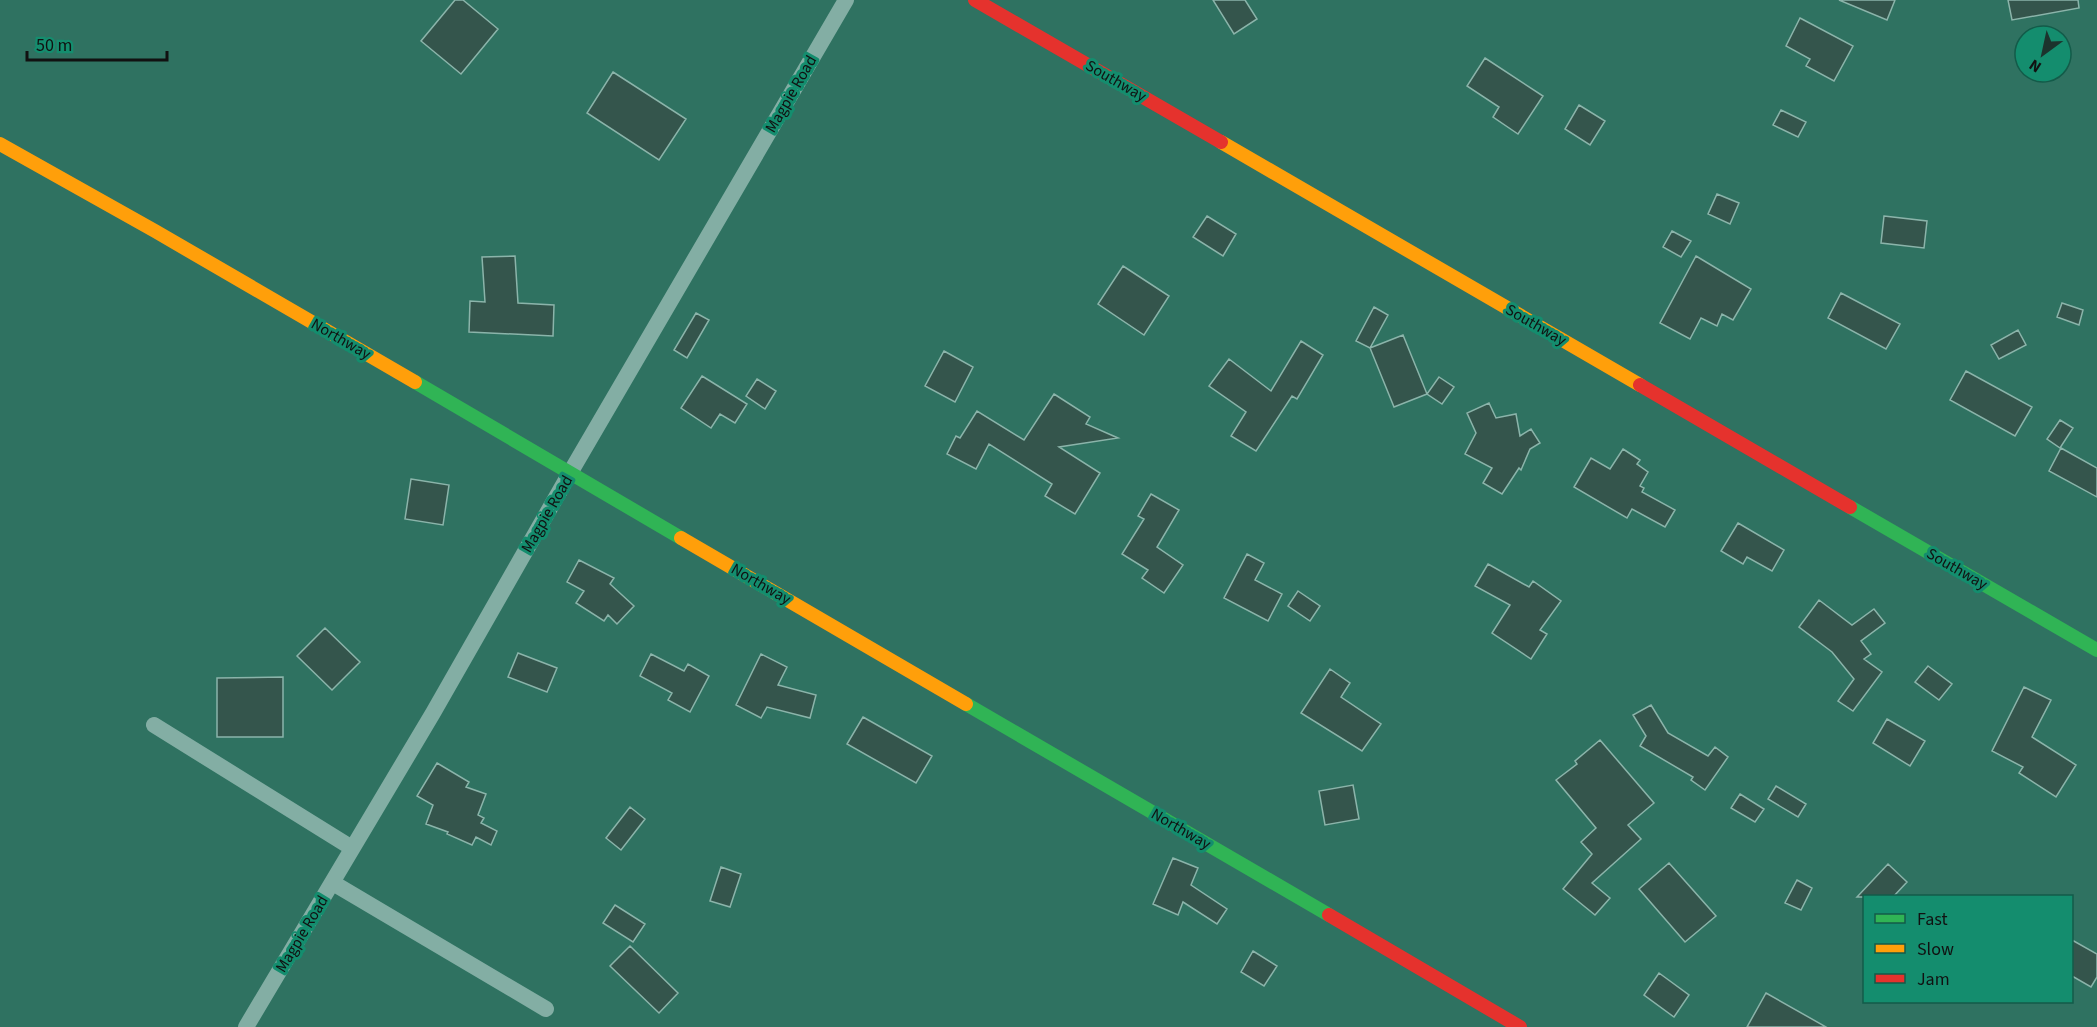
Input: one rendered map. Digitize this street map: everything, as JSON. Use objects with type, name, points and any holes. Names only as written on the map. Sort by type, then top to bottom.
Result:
[{"type":"street","name":"Magpie Road","points":[[246,1027],[433,713],[846,0]]},
{"type":"street","name":"Southway","points":[[975,0],[2097,650]]},
{"type":"street","name":"Northway","points":[[0,144],[155,231],[1520,1027]]},
{"type":"street","points":[[154,725],[352,848]]},
{"type":"street","points":[[333,883],[546,1009]]},
{"type":"building","points":[[455,0],[463,0],[498,29],[461,74],[421,41]]},
{"type":"building","points":[[1213,0],[1245,0],[1257,19],[1234,34]]},
{"type":"building","points":[[1839,0],[1895,0],[1887,20]]},
{"type":"building","points":[[2008,0],[2078,0],[2079,8],[2012,20]]},
{"type":"building","points":[[1800,18],[1853,46],[1834,81],[1806,66],[1810,59],[1786,46]]},
{"type":"building","points":[[1485,58],[1543,96],[1518,134],[1493,117],[1499,107],[1467,86]]},
{"type":"building","points":[[613,72],[686,119],[659,160],[587,113]]},
{"type":"building","points":[[1579,105],[1605,121],[1590,145],[1565,129]]},
{"type":"building","points":[[1781,110],[1806,122],[1798,137],[1773,125]]},
{"type":"building","points":[[1717,194],[1739,203],[1730,224],[1708,214]]},
{"type":"building","points":[[1207,216],[1236,234],[1223,256],[1193,237]]},
{"type":"building","points":[[1884,216],[1927,221],[1924,248],[1881,243]]},
{"type":"building","points":[[1672,231],[1691,241],[1681,257],[1663,247]]},
{"type":"building","points":[[515,256],[518,303],[554,305],[553,336],[469,332],[470,301],[485,302],[482,257]]},
{"type":"building","points":[[1696,256],[1751,289],[1733,320],[1722,314],[1717,326],[1701,318],[1690,339],[1660,323]]},
{"type":"building","points":[[1123,266],[1169,296],[1144,335],[1098,304]]},
{"type":"building","points":[[1841,293],[1900,324],[1886,349],[1828,318]]},
{"type":"building","points":[[2062,303],[2083,310],[2079,325],[2057,317]]},
{"type":"building","points":[[1374,307],[1388,315],[1370,348],[1356,341]]},
{"type":"building","points":[[696,313],[709,320],[687,358],[674,350]]},
{"type":"building","points":[[2018,330],[2026,345],[1999,359],[1991,345]]},
{"type":"building","points":[[1403,335],[1427,394],[1394,407],[1370,348]]},
{"type":"building","points":[[1301,341],[1323,355],[1297,399],[1292,396],[1256,451],[1231,436],[1246,412],[1209,386],[1229,359],[1271,391]]},
{"type":"building","points":[[944,351],[973,367],[955,402],[925,386]]},
{"type":"building","points":[[1966,371],[2032,407],[2015,436],[1950,400]]},
{"type":"building","points":[[702,376],[747,404],[735,423],[720,414],[711,428],[681,408]]},
{"type":"building","points":[[1439,377],[1454,387],[1442,404],[1427,394]]},
{"type":"building","points":[[757,379],[776,391],[765,409],[746,396]]},
{"type":"building","points":[[1054,394],[1090,417],[1086,424],[1118,438],[1059,447],[1100,473],[1075,514],[1045,496],[1052,484],[989,444],[976,469],[947,454],[956,436],[960,438],[977,411],[1024,440]]},
{"type":"building","points":[[1489,403],[1496,418],[1516,414],[1520,436],[1531,429],[1540,443],[1530,449],[1521,470],[1519,468],[1502,494],[1483,483],[1492,468],[1465,454],[1476,433],[1467,413]]},
{"type":"building","points":[[2060,420],[2073,428],[2060,448],[2047,439]]},
{"type":"building","points":[[2061,448],[2097,468],[2097,497],[2049,471]]},
{"type":"building","points":[[1623,449],[1640,460],[1637,464],[1648,472],[1640,486],[1644,488],[1642,492],[1675,510],[1665,527],[1632,509],[1627,518],[1574,487],[1591,458],[1610,469]]},
{"type":"building","points":[[411,479],[449,485],[443,525],[405,519]]},
{"type":"building","points":[[1151,494],[1179,510],[1157,547],[1183,565],[1164,593],[1142,578],[1148,570],[1122,554],[1144,519],[1138,516]]},
{"type":"building","points":[[1738,523],[1784,550],[1772,571],[1747,557],[1743,564],[1721,551]]},
{"type":"building","points":[[1247,554],[1264,563],[1255,580],[1282,594],[1268,621],[1224,598]]},
{"type":"building","points":[[579,560],[614,578],[610,584],[634,606],[617,624],[608,615],[604,621],[576,603],[584,591],[567,582]]},
{"type":"building","points":[[1488,564],[1529,587],[1533,581],[1561,601],[1540,630],[1547,634],[1531,659],[1492,633],[1510,605],[1475,586]]},
{"type":"building","points":[[1298,591],[1320,606],[1310,621],[1288,606]]},
{"type":"building","points":[[1819,600],[1852,625],[1874,609],[1885,623],[1861,641],[1871,654],[1864,659],[1882,672],[1853,711],[1838,701],[1854,679],[1832,652],[1799,627]]},
{"type":"building","points":[[325,628],[360,662],[332,690],[297,656]]},
{"type":"building","points":[[518,653],[557,668],[547,692],[508,677]]},
{"type":"building","points":[[651,654],[684,671],[688,664],[709,676],[690,712],[668,700],[672,693],[640,676]]},
{"type":"building","points":[[761,654],[787,667],[778,685],[816,695],[810,718],[767,707],[761,718],[736,705]]},
{"type":"building","points":[[1928,666],[1952,684],[1939,700],[1915,682]]},
{"type":"building","points":[[1330,669],[1350,683],[1341,697],[1381,724],[1362,751],[1301,713]]},
{"type":"building","points":[[283,677],[283,737],[217,737],[217,678]]},
{"type":"building","points":[[2024,687],[2051,700],[2032,737],[2076,765],[2056,797],[2019,773],[2023,767],[1992,751]]},
{"type":"building","points":[[1651,705],[1668,733],[1708,756],[1715,747],[1728,757],[1705,790],[1691,780],[1693,777],[1640,746],[1646,736],[1633,715]]},
{"type":"building","points":[[863,717],[932,756],[916,783],[847,744]]},
{"type":"building","points":[[1887,719],[1925,741],[1910,766],[1873,743]]},
{"type":"building","points":[[1600,740],[1654,803],[1628,825],[1641,839],[1592,883],[1610,898],[1595,915],[1563,889],[1592,854],[1581,842],[1596,828],[1556,780],[1577,764],[1575,761]]},
{"type":"building","points":[[437,763],[469,782],[466,787],[486,794],[478,815],[484,818],[481,823],[497,831],[491,845],[476,837],[472,845],[447,834],[448,832],[426,824],[433,805],[417,796]]},
{"type":"building","points":[[1353,785],[1359,819],[1325,825],[1319,791]]},
{"type":"building","points":[[1776,786],[1806,804],[1798,817],[1768,799]]},
{"type":"building","points":[[1740,794],[1764,809],[1755,822],[1731,808]]},
{"type":"building","points":[[630,807],[645,819],[621,850],[606,838]]},
{"type":"building","points":[[1173,858],[1198,868],[1191,885],[1227,909],[1217,924],[1183,902],[1178,915],[1153,904]]},
{"type":"building","points":[[1669,863],[1716,916],[1685,942],[1639,889]]},
{"type":"building","points":[[1888,864],[1907,882],[1895,895],[1857,897]]},
{"type":"building","points":[[721,867],[741,874],[730,907],[710,901]]},
{"type":"building","points":[[1797,880],[1812,888],[1801,910],[1785,903]]},
{"type":"building","points":[[615,905],[645,924],[633,942],[603,923]]},
{"type":"building","points":[[2073,941],[2097,954],[2097,977],[2091,987],[2073,977]]},
{"type":"building","points":[[630,946],[678,993],[659,1013],[610,966]]},
{"type":"building","points":[[1253,951],[1277,966],[1264,986],[1241,972]]},
{"type":"building","points":[[1659,973],[1689,995],[1674,1017],[1644,995]]},
{"type":"building","points":[[1766,993],[1826,1027],[1747,1027]]},
{"type":"traffic: fast","points":[[415,382],[681,538]]},
{"type":"traffic: fast","points":[[1850,507],[2097,650]]},
{"type":"traffic: fast","points":[[966,704],[1329,915]]},
{"type":"traffic: slow","points":[[1221,142],[1640,385]]},
{"type":"traffic: slow","points":[[0,144],[415,382]]},
{"type":"traffic: slow","points":[[681,538],[966,704]]},
{"type":"traffic: jam","points":[[975,0],[1221,142]]},
{"type":"traffic: jam","points":[[1640,385],[1850,507]]},
{"type":"traffic: jam","points":[[1329,915],[1520,1027]]}]
